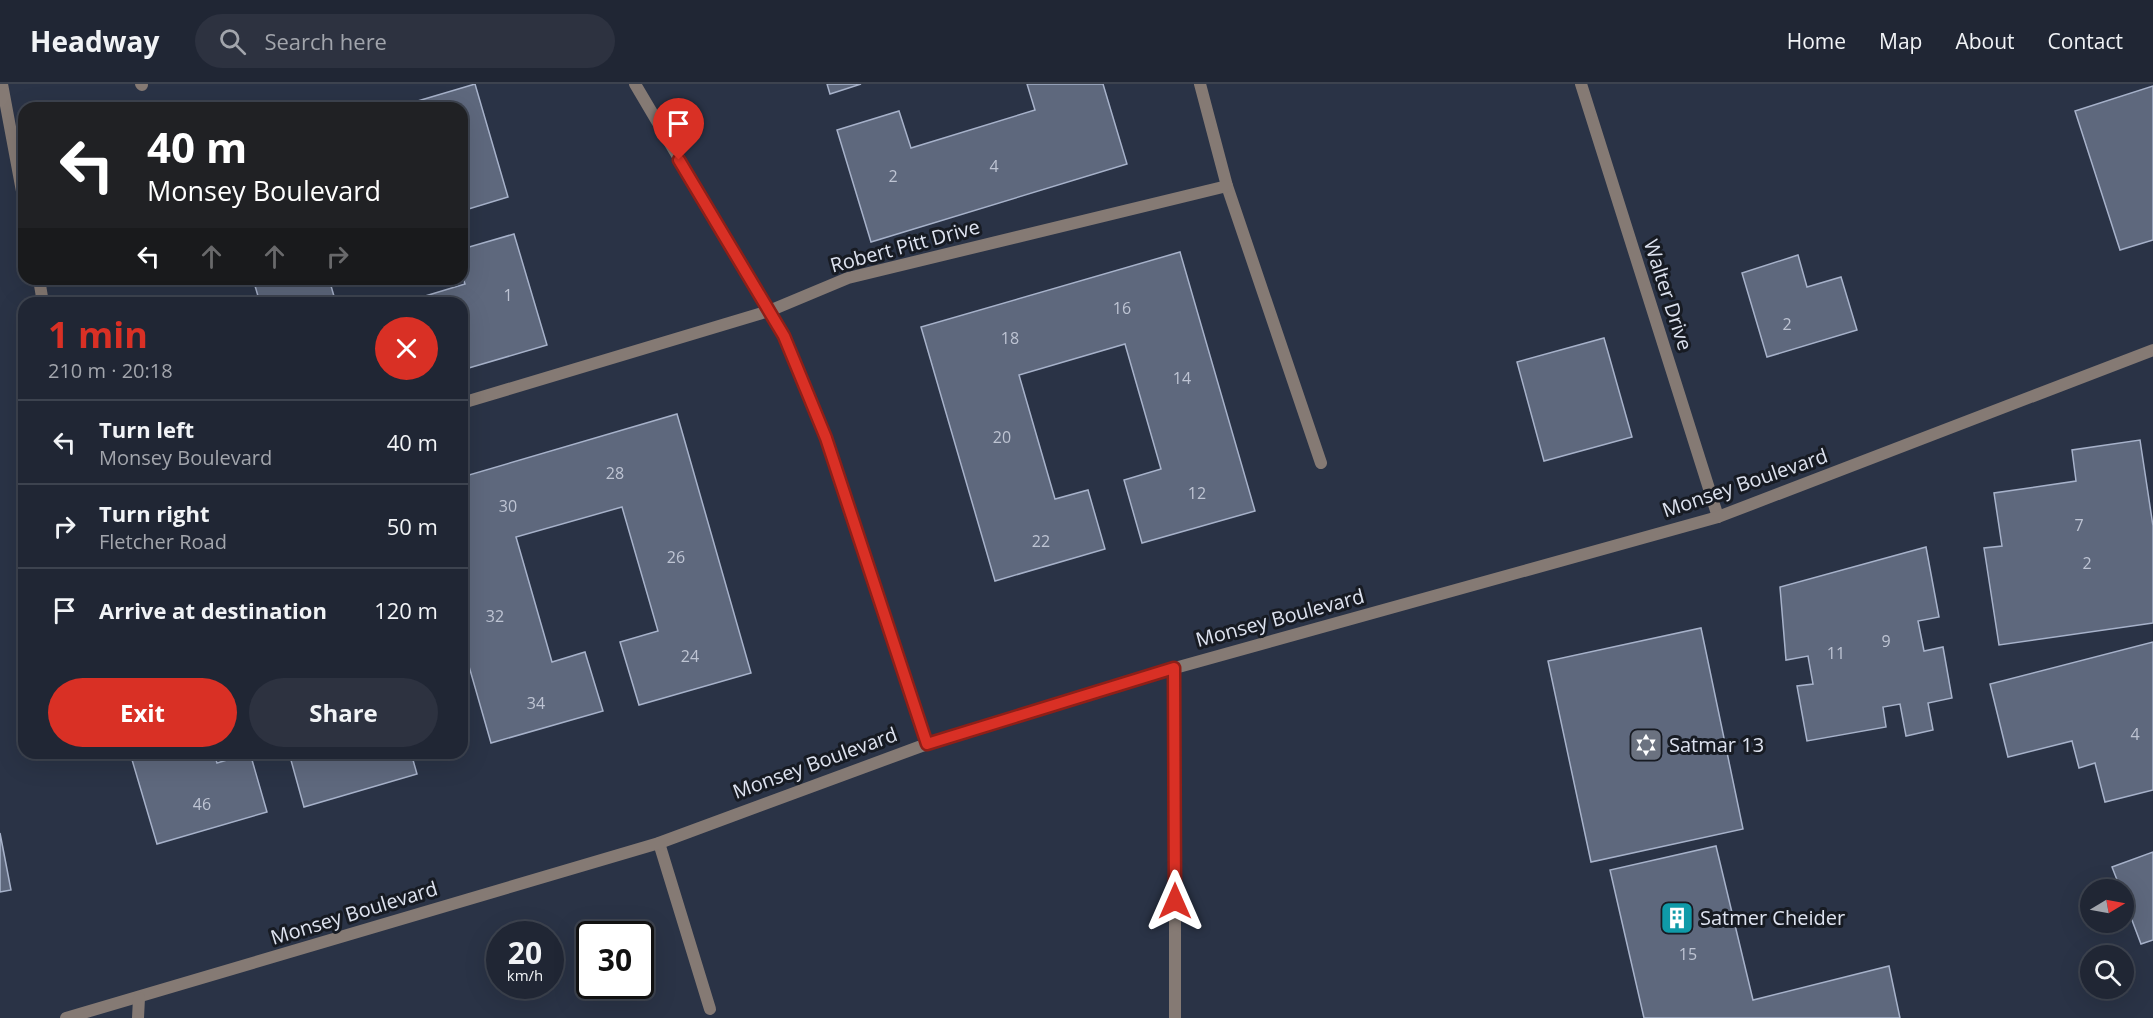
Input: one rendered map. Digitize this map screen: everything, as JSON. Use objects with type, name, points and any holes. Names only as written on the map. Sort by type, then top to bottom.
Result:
[{"type":"street","points":[[2,84],[18,170]]},
{"type":"street","points":[[635,84],[784,336],[826,438],[927,744]]},
{"type":"street","points":[[1200,84],[1227,186],[1321,464]]},
{"type":"street","name":"Walter Drive","points":[[1581,84],[1718,517]]},
{"type":"street","name":"Robert Pitt Drive","points":[[468,401],[769,311],[848,278],[1227,186]]},
{"type":"street","name":"Monsey Boulevard","points":[[66,1018],[659,843],[927,744],[1174,668],[1718,517],[2153,350]]},
{"type":"street","points":[[1174,668],[1175,1018]]},
{"type":"street","points":[[659,843],[710,1009]]},
{"type":"street","points":[[138,1018],[139,998]]},
{"type":"building","points":[[475,84],[508,197],[468,209],[468,102],[414,102]]},
{"type":"building","points":[[827,84],[861,84],[830,94]]},
{"type":"building","points":[[1027,84],[1103,84],[1127,164],[871,242],[837,130],[899,111],[911,148],[1035,110]]},
{"type":"building","points":[[2153,86],[2153,240],[2120,250],[2075,111]]},
{"type":"building","points":[[514,234],[547,345],[468,368],[468,297],[422,297],[468,285],[468,247]]},
{"type":"building","points":[[1180,252],[1255,511],[1142,543],[1124,480],[1161,469],[1125,344],[1019,375],[1055,499],[1088,490],[1105,549],[995,581],[921,327]]},
{"type":"building","points":[[1798,255],[1807,287],[1841,277],[1857,330],[1767,357],[1742,273]]},
{"type":"building","points":[[255,285],[331,285],[334,297],[258,297]]},
{"type":"building","points":[[1604,338],[1632,437],[1544,461],[1517,362]]},
{"type":"building","points":[[677,414],[751,673],[639,705],[620,642],[658,631],[622,507],[516,537],[552,662],[585,652],[603,711],[491,743],[468,663],[468,475]]},
{"type":"building","points":[[2140,440],[2153,526],[2153,623],[1999,645],[1984,548],[2002,546],[1994,493],[2076,481],[2072,450]]},
{"type":"building","points":[[1926,547],[1939,617],[1918,621],[1924,651],[1943,647],[1952,698],[1928,703],[1933,730],[1906,736],[1900,704],[1883,707],[1886,727],[1807,741],[1797,686],[1813,684],[1808,656],[1786,660],[1780,587]]},
{"type":"building","name":"Satmar 13","points":[[1701,628],[1743,829],[1591,862],[1548,661]]},
{"type":"building","points":[[2153,642],[2153,790],[2105,802],[2095,763],[2079,768],[2072,741],[2008,757],[1990,684]]},
{"type":"building","points":[[132,759],[216,759],[217,763],[230,759],[252,759],[267,812],[157,844]]},
{"type":"building","points":[[291,759],[413,759],[417,774],[304,807]]},
{"type":"building","points":[[0,833],[11,890],[0,892]]},
{"type":"building","name":"Satmer Cheider","points":[[1716,846],[1753,1000],[1889,966],[1900,1018],[1644,1018],[1610,870]]},
{"type":"building","points":[[2153,852],[2153,940],[2141,944],[2134,925],[2134,879],[2117,879],[2112,867]]},
{"type":"place","name":"Satmar 13","points":[[1646,745]]},
{"type":"place","name":"Satmer Cheider","points":[[1677,918]]},
{"type":"route","points":[[679,160],[784,336],[826,438],[927,744],[1174,668],[1175,901]]}]
